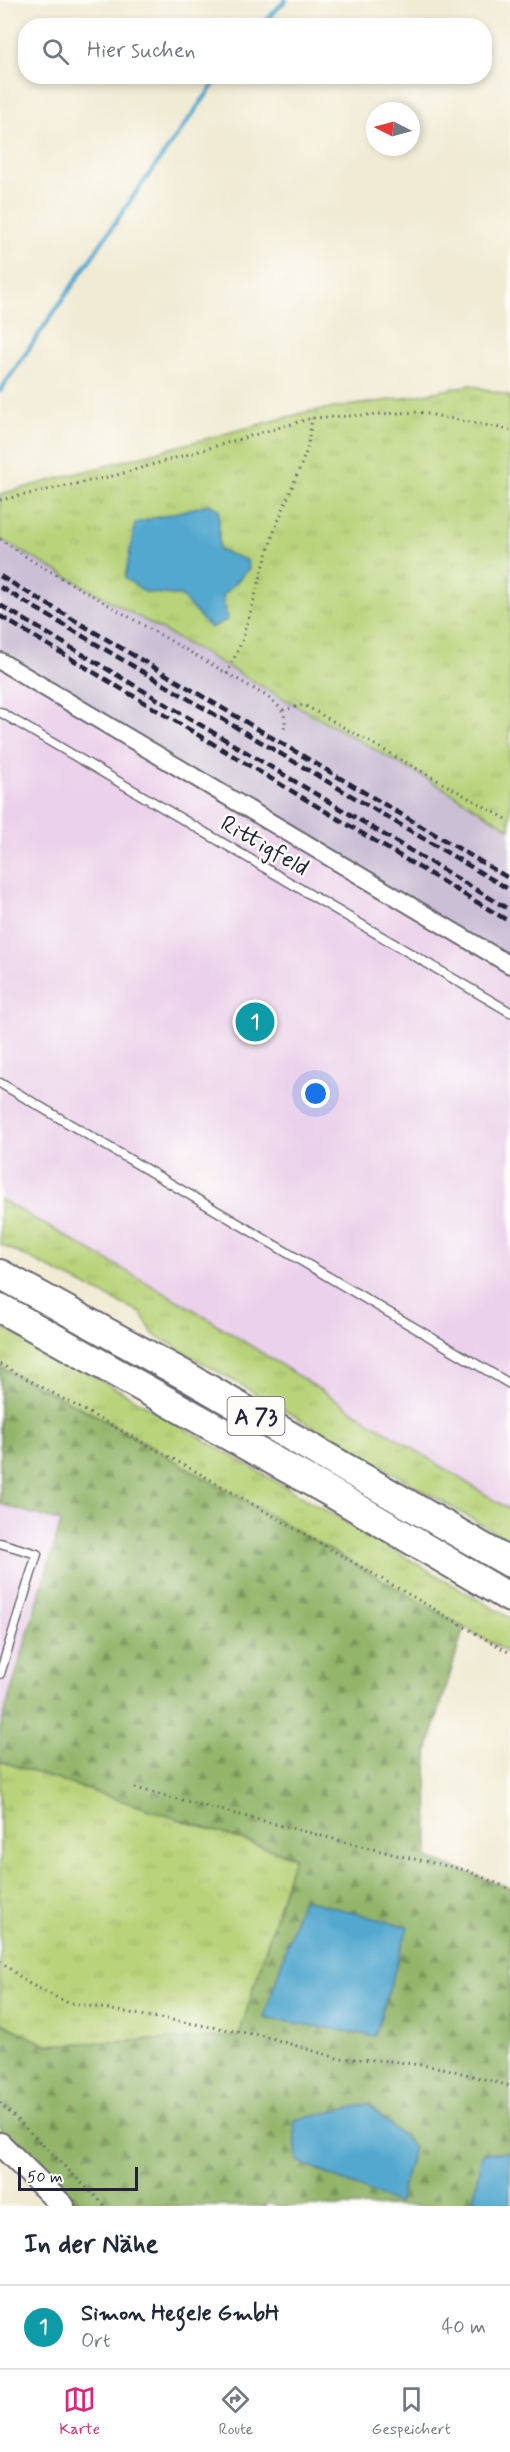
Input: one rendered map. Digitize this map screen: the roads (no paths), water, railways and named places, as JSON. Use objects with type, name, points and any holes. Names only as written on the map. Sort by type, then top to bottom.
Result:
[{"type":"highway","name":"A 73","points":[[0,1274],[188,1377],[510,1563]]},
{"type":"highway","name":"A 73","points":[[0,1308],[320,1486],[510,1598]]},
{"type":"main road","points":[[0,2145],[63,2206]]},
{"type":"street","points":[[0,661],[510,965]]},
{"type":"lane","name":"Rittigfeld","points":[[0,712],[510,1012]]},
{"type":"lane","points":[[0,1083],[510,1384]]},
{"type":"lane","points":[[0,1543],[37,1554],[0,1674]]},
{"type":"water","points":[[209,504],[219,509],[219,550],[247,560],[249,569],[223,596],[227,620],[210,628],[181,596],[145,592],[125,578],[135,523]]},
{"type":"water","points":[[302,1899],[408,1927],[375,2036],[264,2018]]},
{"type":"water","points":[[368,2104],[414,2147],[398,2204],[297,2161],[294,2120]]},
{"type":"water","points":[[510,2152],[510,2206],[472,2206],[482,2154]]},
{"type":"waterway","points":[[268,18],[286,0]]},
{"type":"waterway","points":[[0,391],[135,194],[214,84]]},
{"type":"railway","points":[[0,576],[510,879]]},
{"type":"railway","points":[[0,587],[510,890]]},
{"type":"railway","points":[[0,605],[510,910]]},
{"type":"railway","points":[[0,616],[510,922]]},
{"type":"place","name":"Simon Hegele GmbH","points":[[255,1022]]}]
